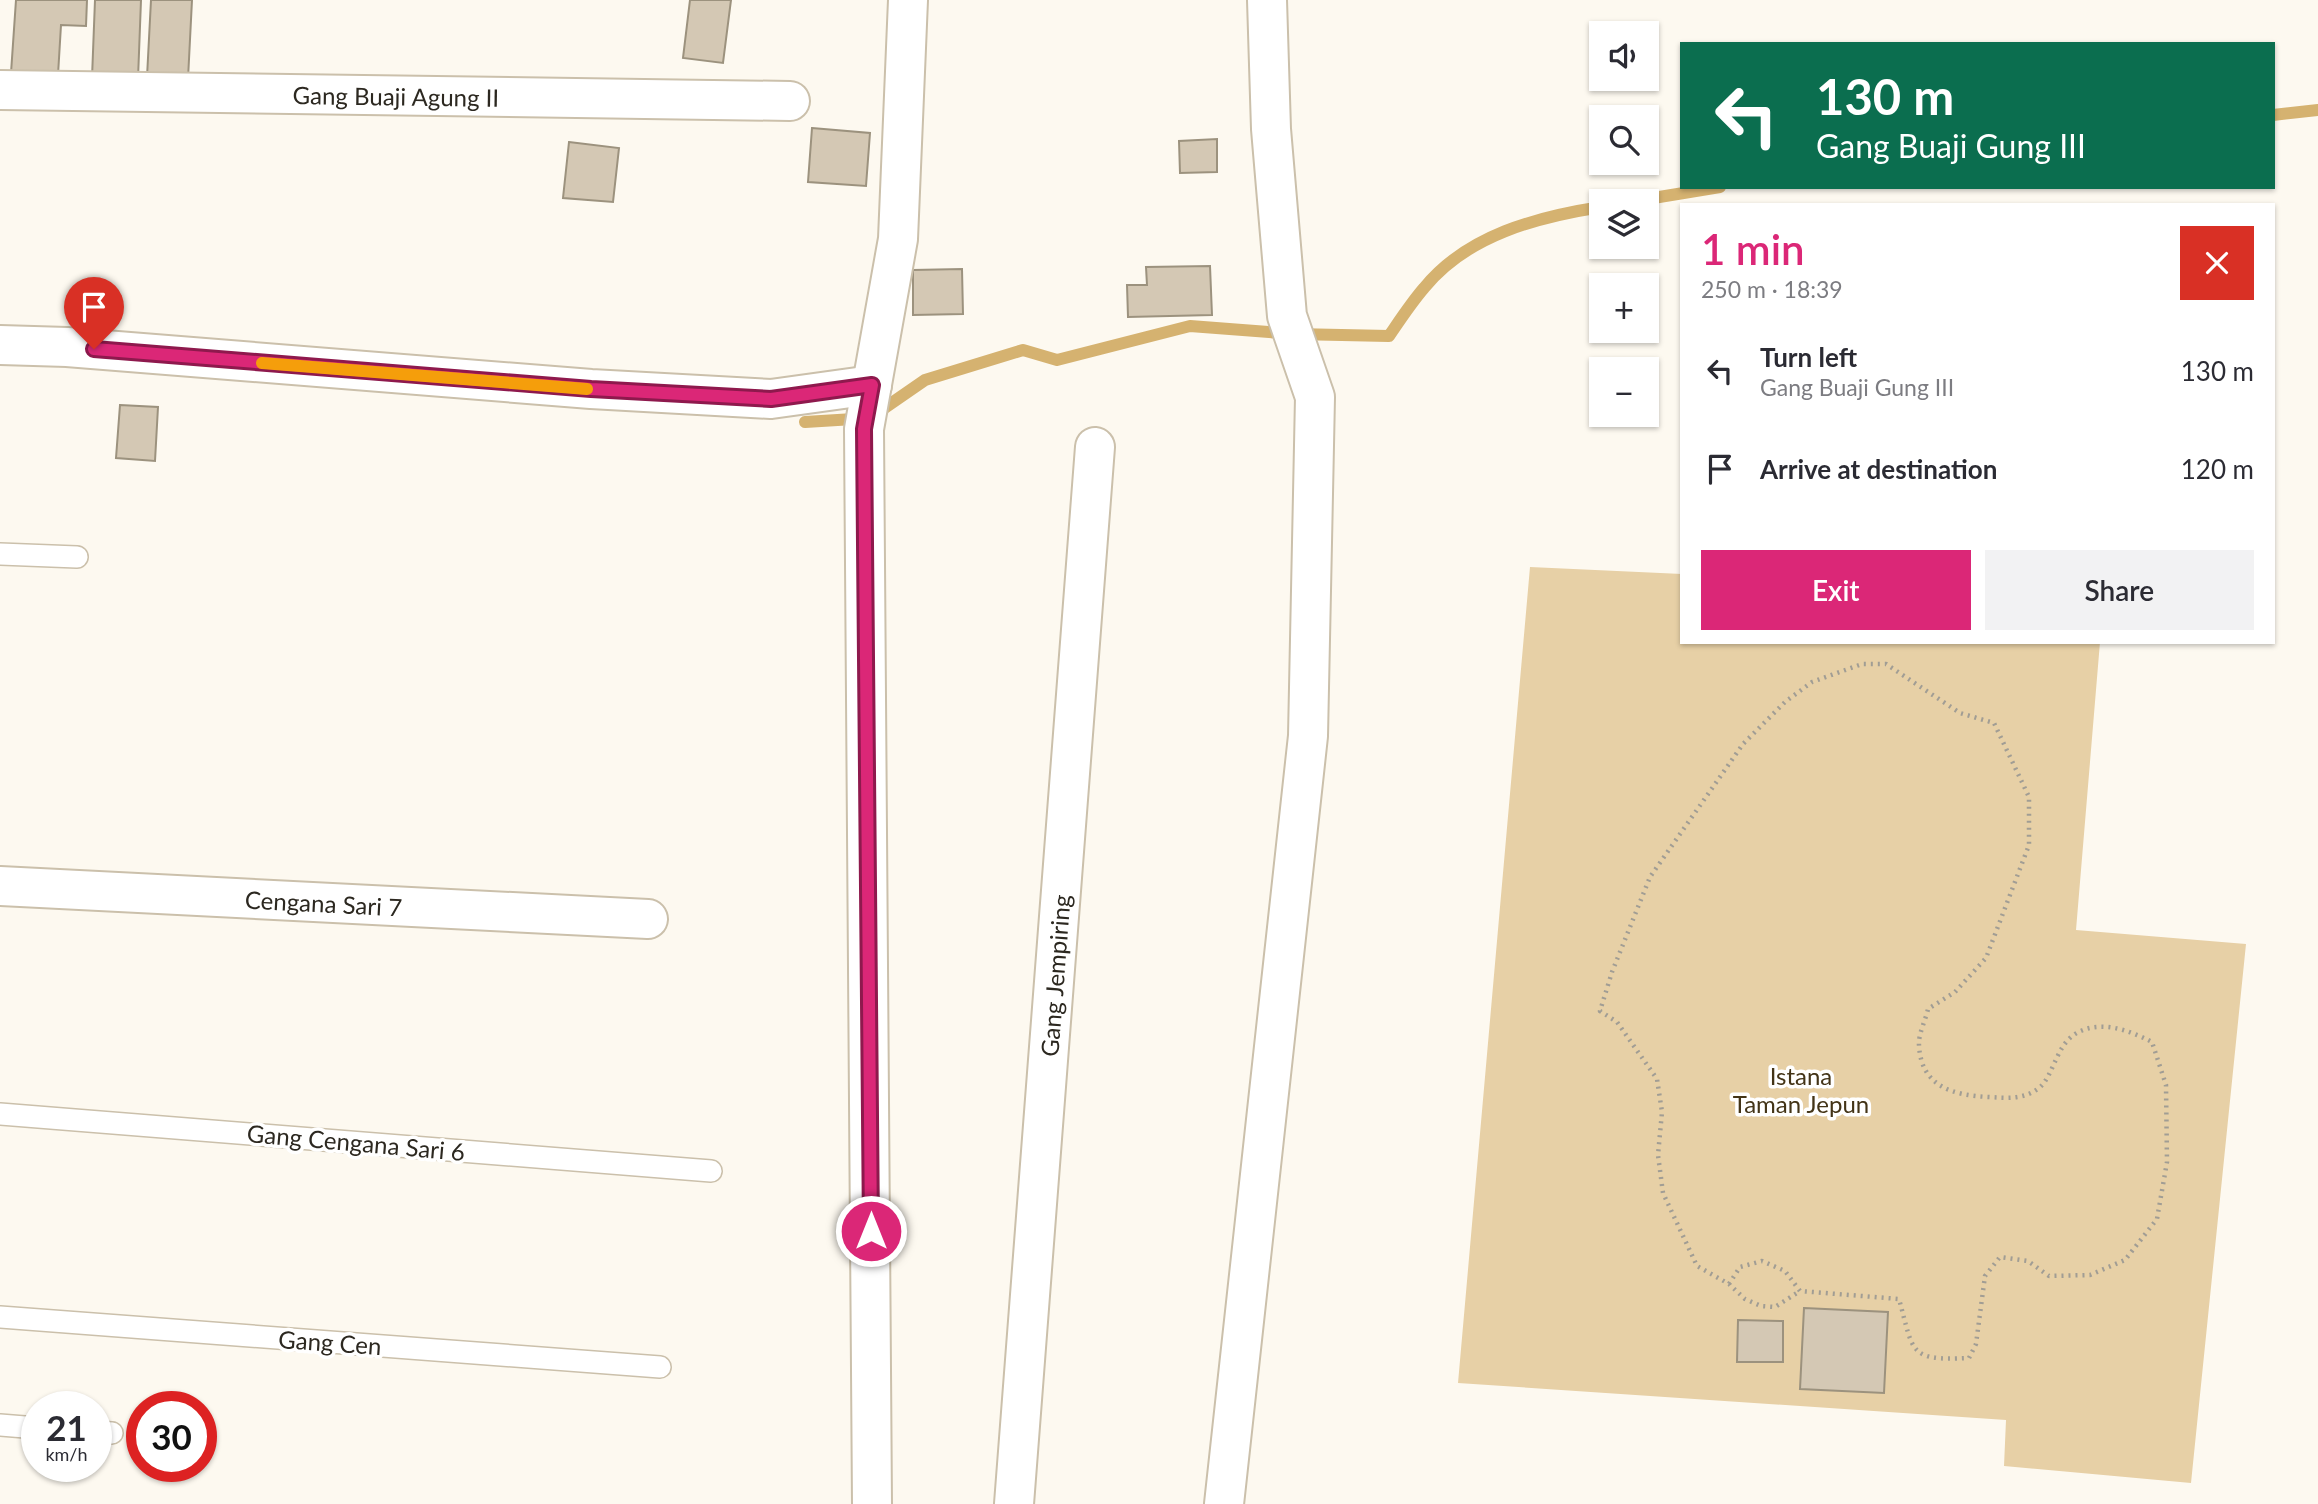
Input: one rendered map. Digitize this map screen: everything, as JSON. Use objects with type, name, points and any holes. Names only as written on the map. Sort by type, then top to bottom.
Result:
[{"type":"street","points":[[873,1504],[868,404],[898,239],[908,0]]},
{"type":"street","points":[[1224,1504],[1308,736],[1315,397],[1291,331],[1271,129],[1267,0]]},
{"type":"street","name":"Gang Buaji Agung II","points":[[0,90],[790,101]]},
{"type":"street","points":[[0,345],[67,347],[591,389],[868,404]]},
{"type":"street","name":"Gang Jempiring","points":[[1014,1504],[1095,447]]},
{"type":"street","name":"Cengana Sari 7","points":[[0,886],[648,919]]},
{"type":"lane","points":[[0,554],[77,557]]},
{"type":"lane","name":"Gang Cengana Sari 6","points":[[0,1114],[711,1171]]},
{"type":"lane","name":"Gang Cen","points":[[0,1317],[660,1367]]},
{"type":"lane","points":[[0,1426],[21,1427]]},
{"type":"path","points":[[1862,664],[1886,664],[1960,713],[1994,723],[2018,767],[2029,797],[2029,845],[1986,958],[1955,992],[1928,1009],[1919,1045],[1927,1073],[1941,1089],[1975,1096],[2018,1099],[2042,1086],[2056,1056],[2074,1034],[2095,1028],[2126,1028],[2152,1042],[2166,1084],[2167,1162],[2157,1219],[2125,1261],[2090,1275],[2049,1276],[2028,1261],[2000,1257],[1985,1276],[1976,1344],[1969,1358],[1932,1360],[1912,1346],[1899,1298],[1800,1291],[1775,1307],[1761,1306],[1745,1299],[1729,1284],[1697,1266],[1663,1193],[1658,1155],[1662,1112],[1657,1079],[1617,1022],[1600,1011],[1612,972],[1650,877],[1743,744],[1785,702],[1812,682],[1862,664]]},
{"type":"path","points":[[1729,1284],[1740,1267],[1762,1261],[1785,1271],[1800,1291]]},
{"type":"green space","name":"Istana Taman Jepun","points":[[1530,567],[1680,574],[1680,644],[2100,644],[2076,930],[2246,944],[2191,1483],[2004,1466],[2006,1420],[1458,1383]]},
{"type":"building","points":[[16,0],[87,0],[86,26],[61,25],[58,75],[11,73]]},
{"type":"building","points":[[95,0],[141,0],[138,79],[92,78]]},
{"type":"building","points":[[151,0],[192,0],[188,79],[147,77]]},
{"type":"building","points":[[690,0],[731,0],[723,63],[683,58]]},
{"type":"building","points":[[812,128],[870,133],[866,186],[808,182]]},
{"type":"building","points":[[1217,139],[1217,172],[1180,173],[1179,141]]},
{"type":"building","points":[[569,142],[619,148],[613,202],[563,198]]},
{"type":"building","points":[[1210,266],[1212,315],[1128,317],[1127,285],[1147,285],[1146,267]]},
{"type":"building","points":[[962,269],[963,314],[913,315],[913,270]]},
{"type":"building","points":[[120,405],[158,407],[155,461],[116,458]]},
{"type":"building","points":[[1804,1308],[1888,1312],[1884,1393],[1800,1389]]},
{"type":"building","points":[[1738,1320],[1783,1321],[1783,1362],[1737,1362]]},
{"type":"waterway","points":[[2275,115],[2318,110]]},
{"type":"waterway","points":[[1659,197],[1708,189]]},
{"type":"waterway","points":[[805,422],[870,418],[925,380],[1023,350],[1057,360],[1190,326],[1294,334],[1389,336],[1424,288],[1461,254],[1505,231],[1552,216],[1589,209]]},
{"type":"slow traffic","points":[[262,363],[587,389]]},
{"type":"route","points":[[94,349],[591,389],[771,399],[872,385],[864,429],[871,1231]]}]
